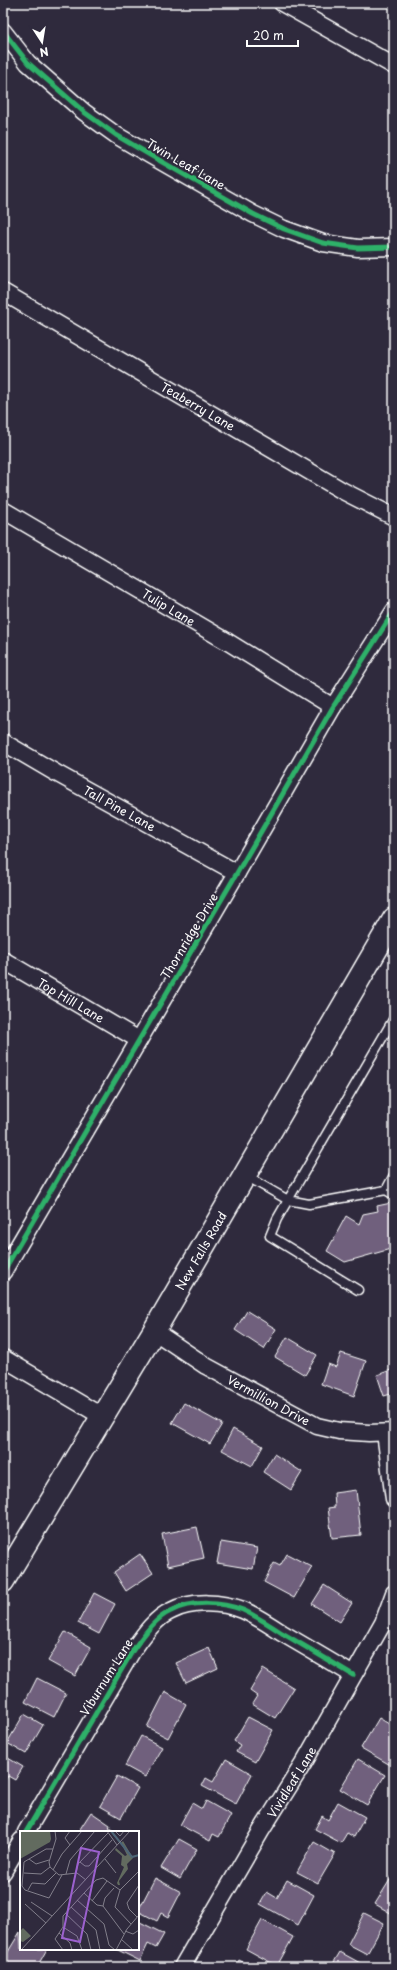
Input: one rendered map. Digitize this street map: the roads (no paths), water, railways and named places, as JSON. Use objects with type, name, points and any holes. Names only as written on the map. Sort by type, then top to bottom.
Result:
[{"type":"main road","name":"New Falls Road","points":[[3,1581],[154,1332],[392,928]]},
{"type":"street","points":[[282,3],[394,66]]},
{"type":"street","name":"Twin Leaf Lane","points":[[3,31],[15,49],[84,112],[116,135],[253,214],[284,230],[330,245],[358,248],[394,247]]},
{"type":"street","name":"Teaberry Lane","points":[[3,292],[343,491],[394,517]]},
{"type":"street","name":"Tulip Lane","points":[[3,510],[228,642],[332,707]]},
{"type":"street","name":"Thornridge Drive","points":[[3,1272],[237,873],[332,707],[394,611]]},
{"type":"street","name":"Tall Pine Lane","points":[[3,742],[56,774],[237,873]]},
{"type":"street","name":"Top Hill Lane","points":[[3,960],[138,1040]]},
{"type":"street","name":"Vermillion Drive","points":[[154,1332],[206,1366],[317,1426],[339,1432],[390,1432]]},
{"type":"street","points":[[3,1358],[103,1417]]},
{"type":"street","points":[[390,1432],[394,1499]]},
{"type":"street","name":"Vividleaf Lane","points":[[182,1967],[261,1831],[303,1764],[383,1623],[394,1593]]},
{"type":"street","name":"Viburnum Lane","points":[[27,1831],[133,1650],[145,1634],[162,1616],[171,1610],[183,1606],[220,1604],[243,1610],[353,1675]]},
{"type":"street","points":[[3,1872],[20,1843]]},
{"type":"lane","points":[[358,1290],[270,1236],[277,1219],[394,1018]]},
{"type":"lane","points":[[246,1175],[288,1200],[309,1204],[386,1190],[394,1195]]},
{"type":"lane","points":[[386,1190],[394,1175]]}]
